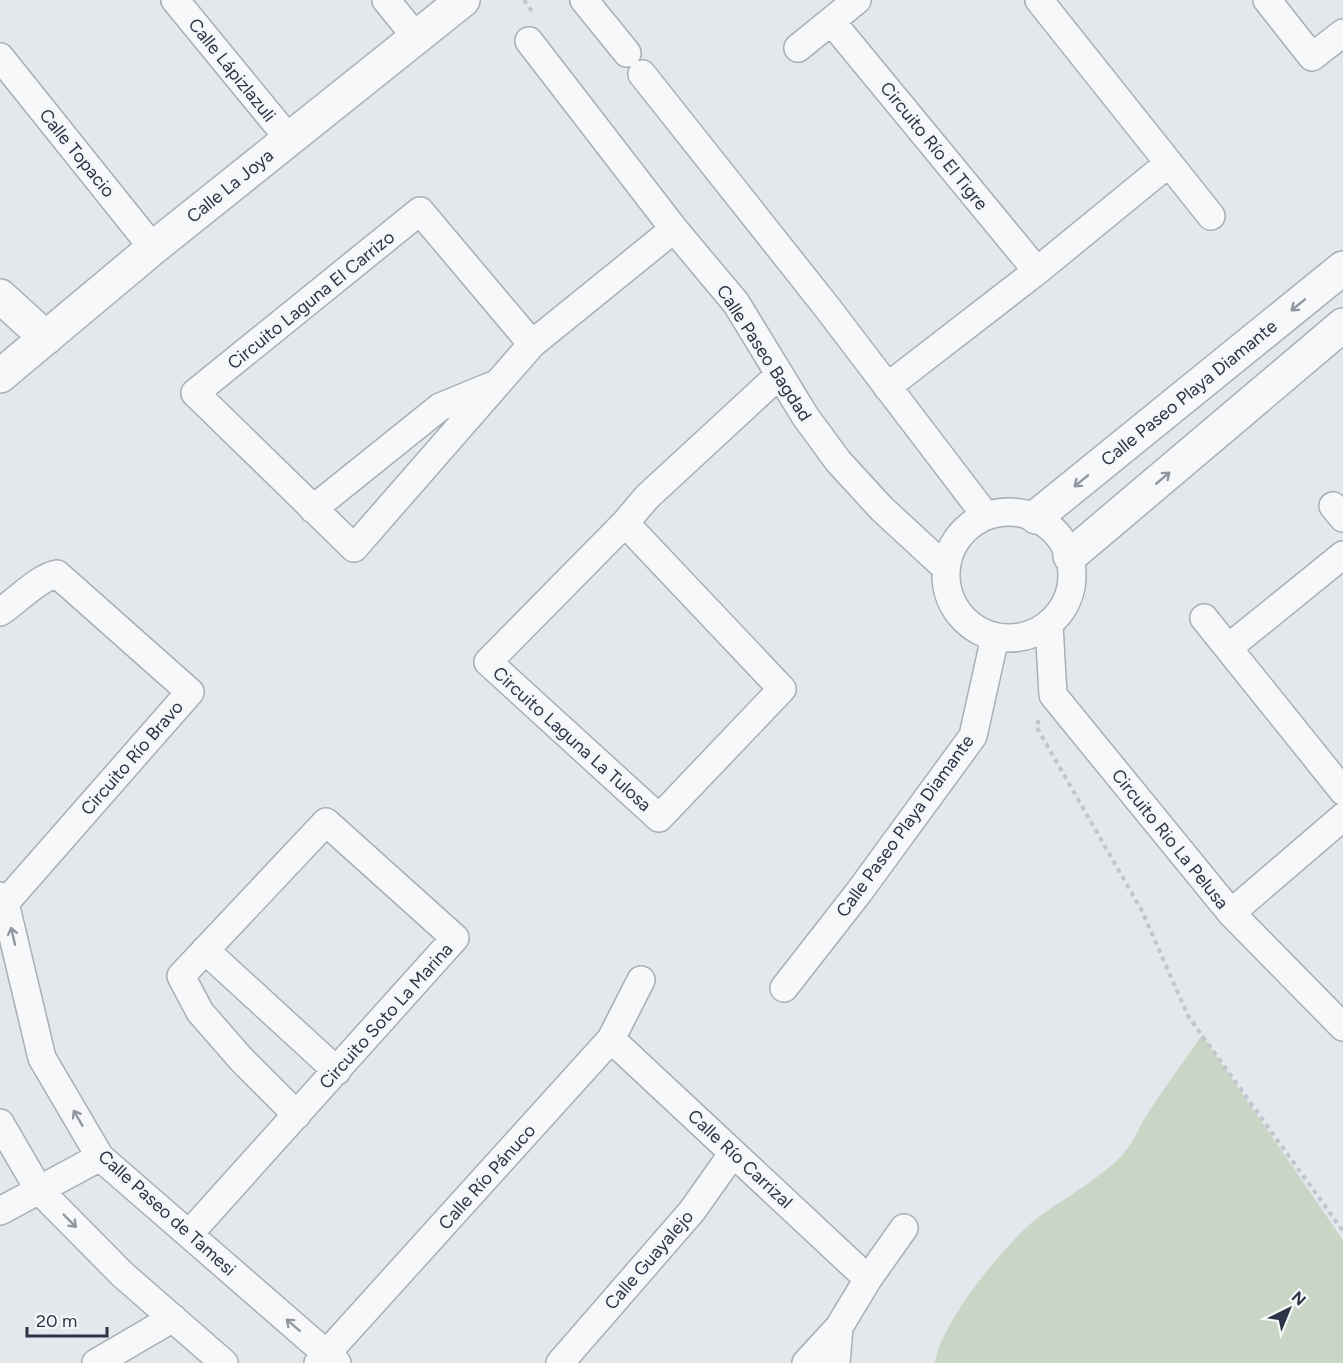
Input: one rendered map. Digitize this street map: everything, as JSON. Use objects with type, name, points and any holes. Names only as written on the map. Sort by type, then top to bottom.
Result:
[{"type":"street","name":"Calle Lápizlazuli","points":[[175,0],[289,139]]},
{"type":"street","points":[[386,0],[416,37]]},
{"type":"street","name":"Calle La Joya","points":[[0,375],[153,248],[463,0]]},
{"type":"street","points":[[584,0],[887,387],[978,520]]},
{"type":"street","points":[[798,48],[857,0]]},
{"type":"street","points":[[1040,0],[1211,216]]},
{"type":"street","points":[[1267,0],[1312,57],[1343,33]]},
{"type":"street","name":"Circuito Río El Tigre","points":[[831,21],[1037,271]]},
{"type":"street","name":"Calle Paseo Bagdad","points":[[529,41],[674,229],[736,303],[779,375],[838,461],[882,509],[948,560]]},
{"type":"street","name":"Calle Topacio","points":[[0,57],[153,248]]},
{"type":"street","points":[[887,387],[1037,271],[1169,163]]},
{"type":"street","name":"Circuito Laguna El Carrizo","points":[[531,344],[420,211],[195,393],[354,549],[531,344],[674,229]]},
{"type":"street","name":"Calle Paseo Playa Diamante","points":[[1036,517],[1343,268]]},
{"type":"street","points":[[0,296],[46,338]]},
{"type":"street","points":[[1070,556],[1343,325]]},
{"type":"street","name":"Circuito Laguna La Tulosa","points":[[625,523],[782,689],[659,818],[488,662],[625,523],[647,497],[779,375]]},
{"type":"street","name":"Circuito Laguna El Carrizo","points":[[313,509],[440,407],[498,382]]},
{"type":"street","points":[[1002,512],[1036,517],[1050,526],[1062,540],[1070,556],[1073,575],[1070,594],[1062,611],[1045,627],[1032,635],[1004,638],[977,630],[963,619],[953,604],[947,587],[948,560],[958,536],[978,520],[1002,512]]},
{"type":"street","points":[[1228,648],[1343,555]]},
{"type":"street","name":"Circuito Río Bravo","points":[[3,900],[190,692],[57,574],[47,575],[10,606]]},
{"type":"street","points":[[0,627],[10,606]]},
{"type":"street","points":[[1204,618],[1343,791]]},
{"type":"street","points":[[1045,627],[1053,695]]},
{"type":"street","name":"Calle Paseo Playa Diamante","points":[[784,988],[859,892],[973,736],[1004,638]]},
{"type":"street","name":"Circuito Rio La Pelusa","points":[[1053,695],[1231,913],[1343,1027]]},
{"type":"street","points":[[1231,913],[1343,817]]},
{"type":"street","name":"Circuito Soto La Marina","points":[[189,1234],[337,1071],[455,938],[326,822],[181,976],[200,1012],[241,1059],[297,1115]]},
{"type":"street","name":"Calle Paseo de Tamesi","points":[[3,900],[42,1058],[100,1157],[189,1234],[327,1360]]},
{"type":"street","points":[[205,950],[337,1071]]},
{"type":"street","name":"Calle Río Pánuco","points":[[327,1360],[611,1039],[641,980]]},
{"type":"street","name":"Calle Río Carrizal","points":[[611,1039],[868,1279]]},
{"type":"street","points":[[0,1123],[39,1190],[122,1274],[224,1363]]},
{"type":"street","name":"Calle Guayalejo","points":[[560,1363],[692,1211],[733,1153]]},
{"type":"street","points":[[0,1211],[100,1157]]},
{"type":"street","points":[[806,1363],[839,1327],[868,1279],[904,1228]]},
{"type":"street","points":[[96,1363],[173,1318]]},
{"type":"street","points":[[837,1363],[839,1327]]},
{"type":"path","points":[[1053,695],[1036,726],[1142,911],[1188,1016],[1343,1231]]},
{"type":"green space","points":[[1202,1035],[1343,1240],[1343,1363],[935,1363],[940,1346],[961,1306],[992,1265],[1036,1219],[1119,1159]]}]
